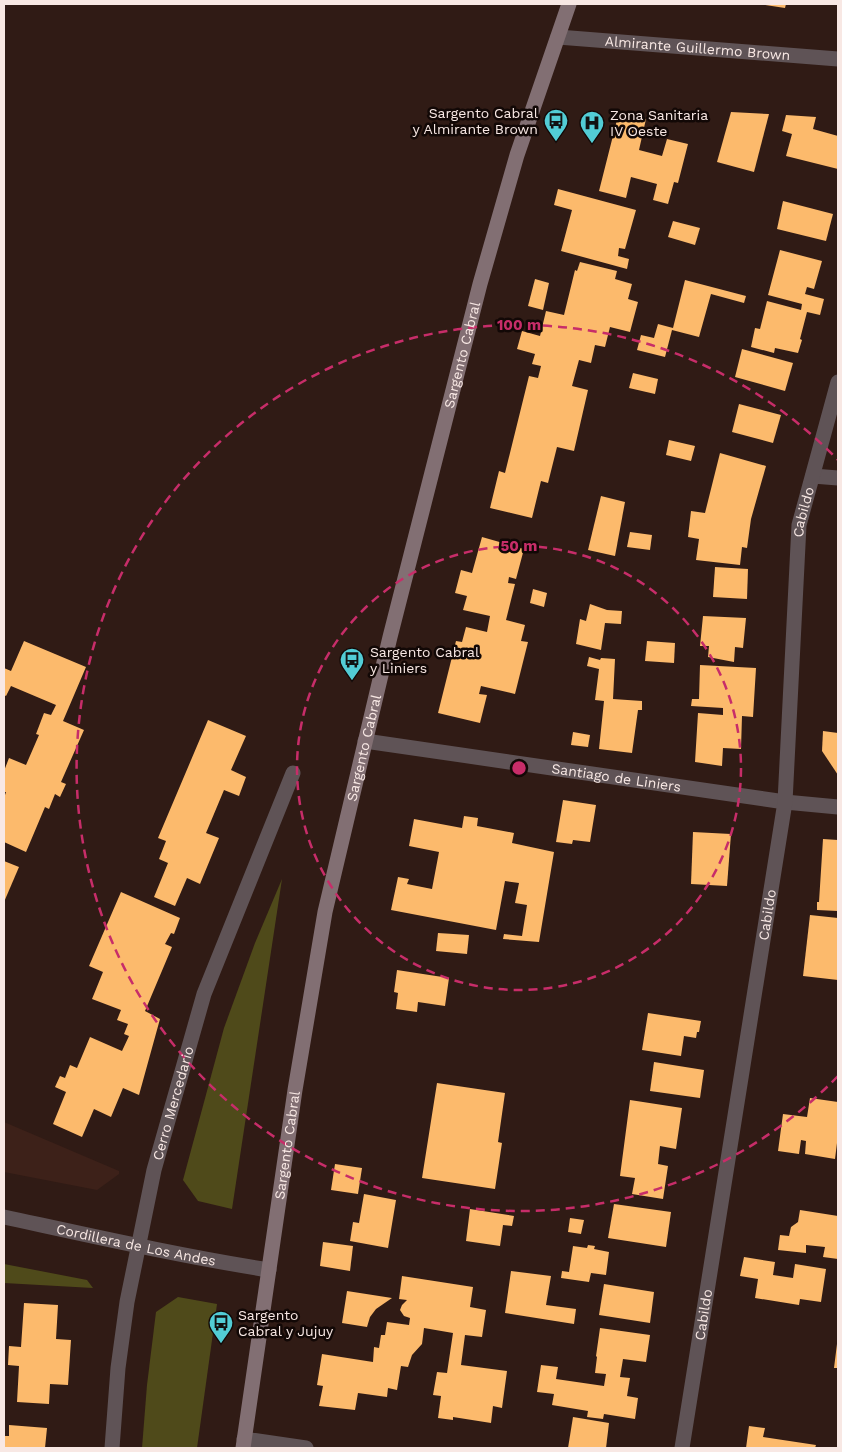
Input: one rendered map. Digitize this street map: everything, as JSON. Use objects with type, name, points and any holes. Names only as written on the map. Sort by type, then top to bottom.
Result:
[{"type":"main road","name":"Sargento Cabral","points":[[244,1444],[294,1090],[323,921],[365,741],[480,284],[518,155],[569,4]]},
{"type":"street","name":"Almirante Guillermo Brown","points":[[558,37],[838,59]]},
{"type":"street","name":"Cabildo","points":[[682,1448],[785,802],[799,524],[838,382]]},
{"type":"street","points":[[813,476],[838,478]]},
{"type":"street","name":"Santiago de Liniers","points":[[365,741],[785,802],[838,807]]},
{"type":"street","name":"Cerro Mercedario","points":[[112,1448],[118,1368],[127,1302],[154,1170],[204,994],[293,773]]},
{"type":"street","name":"Cordillera de Los Andes","points":[[4,1217],[138,1246],[269,1270]]},
{"type":"street","points":[[244,1444],[306,1448]]},
{"type":"shaded area","points":[[282,879],[232,1209],[198,1201],[183,1180],[224,1028],[255,943]]},
{"type":"shaded area","points":[[4,1122],[119,1171],[119,1174],[97,1190],[4,1172]]},
{"type":"shaded area","points":[[4,1264],[87,1280],[93,1288],[4,1283]]},
{"type":"shaded area","points":[[178,1297],[217,1304],[197,1448],[142,1448],[156,1312]]},
{"type":"building","points":[[758,4],[786,4],[785,8]]},
{"type":"building","points":[[619,112],[646,119],[639,150],[662,156],[667,139],[688,144],[678,183],[674,182],[668,204],[653,200],[657,184],[631,177],[626,198],[599,191]]},
{"type":"building","points":[[731,112],[769,114],[754,172],[717,162]]},
{"type":"building","points":[[786,115],[816,117],[813,129],[838,136],[838,169],[786,156],[792,134],[782,131]]},
{"type":"building","points":[[558,189],[636,210],[625,249],[619,248],[618,256],[629,259],[627,269],[561,251],[572,210],[554,205]]},
{"type":"building","points":[[783,201],[833,214],[826,241],[777,229]]},
{"type":"building","points":[[673,221],[700,228],[695,245],[668,237]]},
{"type":"building","points":[[780,250],[822,261],[814,289],[807,287],[805,294],[824,299],[820,315],[807,312],[798,353],[775,348],[774,353],[751,347],[755,328],[760,329],[767,301],[801,310],[802,304],[768,295]]},
{"type":"building","points":[[580,262],[617,271],[615,279],[632,284],[628,299],[638,302],[630,332],[610,327],[605,347],[595,345],[591,363],[579,360],[572,386],[588,390],[574,451],[557,447],[548,483],[541,481],[532,518],[490,508],[499,471],[505,473],[529,376],[538,378],[541,366],[532,364],[535,354],[517,349],[522,331],[540,336],[546,311],[564,315],[575,270],[577,271]]},
{"type":"building","points":[[535,279],[549,283],[543,310],[528,306]]},
{"type":"building","points":[[685,280],[746,296],[744,303],[711,294],[699,337],[672,330],[665,357],[637,350],[641,335],[654,338],[658,324],[673,328]]},
{"type":"building","points":[[742,349],[793,363],[785,391],[735,377]]},
{"type":"building","points":[[633,373],[658,379],[655,394],[629,388]]},
{"type":"building","points":[[739,404],[781,415],[773,443],[732,432]]},
{"type":"building","points":[[669,440],[695,446],[691,461],[666,455]]},
{"type":"building","points":[[720,453],[766,466],[751,519],[747,548],[742,547],[740,565],[696,560],[699,539],[688,537],[691,511],[705,513]]},
{"type":"building","points":[[601,496],[625,502],[615,556],[588,550]]},
{"type":"building","points":[[630,532],[652,535],[650,550],[627,547]]},
{"type":"building","points":[[482,537],[524,549],[516,579],[509,577],[508,583],[515,584],[506,620],[525,625],[521,641],[528,642],[515,694],[481,686],[479,694],[487,695],[480,723],[438,713],[456,641],[462,642],[466,627],[487,632],[490,616],[463,610],[467,596],[455,593],[461,570],[472,573]]},
{"type":"building","points":[[715,567],[748,569],[747,599],[713,597]]},
{"type":"building","points":[[533,589],[547,593],[544,607],[530,603]]},
{"type":"building","points":[[590,604],[607,610],[622,611],[621,624],[605,623],[601,650],[576,644],[580,619],[586,621]]},
{"type":"building","points":[[703,616],[746,618],[743,648],[735,647],[734,662],[708,657],[709,646],[700,646]]},
{"type":"building","points":[[24,641],[86,667],[63,721],[84,730],[61,782],[66,784],[60,797],[55,794],[49,809],[45,807],[26,852],[4,842],[4,798],[6,792],[4,792],[4,771],[9,758],[26,765],[39,735],[36,734],[44,713],[51,715],[56,705],[11,686],[6,696],[4,695],[4,668],[11,671]]},
{"type":"building","points":[[647,641],[675,643],[674,663],[645,661]]},
{"type":"building","points":[[589,657],[600,660],[601,658],[615,659],[613,699],[642,701],[642,710],[638,710],[632,753],[599,749],[604,701],[595,700],[599,669],[587,666]]},
{"type":"building","points":[[700,665],[756,668],[753,717],[742,716],[741,749],[723,748],[722,766],[695,762],[698,713],[723,715],[723,708],[691,706],[692,699],[699,699]]},
{"type":"building","points":[[208,720],[246,736],[231,770],[246,777],[239,796],[224,790],[206,833],[219,838],[200,884],[187,878],[175,906],[154,897],[168,863],[159,859],[166,841],[158,838]]},
{"type":"building","points":[[823,731],[838,733],[838,775],[822,751]]},
{"type":"building","points":[[573,732],[590,735],[588,747],[571,745]]},
{"type":"building","points":[[563,800],[596,805],[590,842],[573,840],[572,844],[556,842]]},
{"type":"building","points":[[464,816],[478,818],[477,826],[514,833],[512,843],[554,852],[539,942],[503,939],[504,934],[522,936],[527,905],[515,903],[519,883],[505,881],[496,930],[391,910],[398,877],[409,879],[407,884],[432,889],[439,852],[409,846],[414,819],[462,828]]},
{"type":"building","points":[[693,832],[731,834],[727,886],[691,884]]},
{"type":"building","points":[[823,839],[838,840],[838,911],[817,910]]},
{"type":"building","points":[[4,861],[19,867],[4,902]]},
{"type":"building","points":[[121,892],[180,918],[174,934],[171,933],[165,944],[172,947],[145,1011],[160,1019],[139,1095],[123,1088],[111,1117],[94,1109],[82,1137],[53,1124],[66,1092],[55,1087],[60,1076],[65,1078],[70,1065],[77,1068],[90,1037],[122,1051],[129,1036],[124,1034],[128,1024],[117,1020],[121,1010],[92,999],[103,972],[89,966]]},
{"type":"building","points":[[810,915],[838,918],[838,980],[803,976]]},
{"type":"building","points":[[438,933],[469,935],[467,954],[436,951]]},
{"type":"building","points":[[397,970],[449,978],[445,1006],[418,1002],[417,1012],[396,1009],[398,993],[394,992]]},
{"type":"building","points":[[648,1013],[701,1021],[699,1032],[697,1032],[696,1038],[684,1036],[681,1056],[642,1050]]},
{"type":"building","points":[[654,1062],[704,1070],[700,1098],[650,1091]]},
{"type":"building","points":[[437,1083],[505,1093],[498,1142],[502,1143],[495,1189],[422,1178]]},
{"type":"building","points":[[810,1098],[838,1102],[838,1135],[835,1159],[805,1154],[806,1141],[801,1140],[799,1154],[778,1151],[783,1114],[807,1117]]},
{"type":"building","points":[[630,1100],[682,1108],[676,1149],[660,1146],[658,1164],[668,1166],[663,1199],[632,1194],[635,1178],[620,1176]]},
{"type":"building","points":[[335,1164],[362,1168],[358,1194],[331,1190]]},
{"type":"building","points":[[364,1194],[396,1200],[388,1248],[350,1241],[353,1222],[359,1223]]},
{"type":"building","points":[[614,1204],[671,1212],[666,1247],[608,1238]]},
{"type":"building","points":[[470,1209],[514,1216],[512,1226],[503,1225],[500,1246],[466,1241]]},
{"type":"building","points":[[800,1210],[838,1216],[838,1259],[823,1257],[825,1247],[806,1245],[806,1253],[778,1250],[780,1235],[789,1236],[791,1227],[798,1222]]},
{"type":"building","points":[[570,1218],[584,1220],[581,1234],[568,1232]]},
{"type":"building","points":[[323,1242],[353,1246],[350,1271],[320,1266]]},
{"type":"building","points":[[588,1245],[595,1246],[594,1249],[609,1252],[606,1275],[591,1273],[589,1282],[561,1278],[562,1271],[569,1272],[573,1246],[587,1248]]},
{"type":"building","points":[[744,1257],[775,1262],[773,1275],[793,1278],[795,1264],[826,1269],[821,1302],[800,1299],[799,1305],[755,1298],[758,1279],[740,1276]]},
{"type":"building","points":[[511,1271],[551,1276],[546,1305],[576,1309],[574,1324],[505,1313]]},
{"type":"building","points":[[402,1276],[473,1287],[470,1307],[486,1310],[482,1337],[465,1335],[461,1365],[507,1371],[502,1408],[493,1406],[491,1423],[453,1417],[453,1420],[438,1418],[441,1396],[433,1395],[437,1372],[447,1373],[453,1333],[424,1328],[422,1344],[412,1355],[408,1367],[401,1366],[397,1390],[388,1388],[387,1397],[358,1393],[355,1410],[319,1406],[323,1386],[317,1385],[322,1354],[373,1362],[374,1347],[379,1348],[381,1335],[385,1335],[387,1322],[409,1325],[410,1318],[404,1316],[400,1310],[407,1300],[399,1299]]},
{"type":"building","points":[[604,1284],[654,1292],[650,1323],[599,1315]]},
{"type":"building","points":[[347,1291],[392,1298],[376,1309],[370,1317],[367,1327],[342,1323]]},
{"type":"building","points":[[24,1303],[58,1305],[56,1339],[71,1340],[68,1385],[50,1384],[49,1404],[17,1402],[19,1366],[8,1365],[9,1346],[21,1347]]},
{"type":"building","points":[[600,1328],[650,1335],[646,1362],[623,1359],[620,1377],[630,1378],[627,1396],[638,1398],[635,1419],[604,1414],[603,1419],[587,1417],[588,1411],[552,1405],[554,1394],[537,1392],[541,1365],[558,1367],[556,1379],[604,1386],[606,1374],[595,1373]]},
{"type":"building","points":[[837,1344],[838,1368],[834,1368]]},
{"type":"building","points":[[573,1417],[609,1423],[606,1448],[568,1448]]},
{"type":"building","points":[[9,1425],[47,1428],[45,1448],[4,1448],[4,1436],[9,1436]]},
{"type":"building","points":[[749,1426],[765,1428],[763,1437],[816,1445],[815,1448],[746,1448]]},
{"type":"place","name":"Sargento Cabral y Almirante Brown","points":[[556,142]]},
{"type":"place","name":"Zona Sanitaria IV Oeste","points":[[592,144]]},
{"type":"place","name":"Sargento Cabral y Liniers","points":[[352,681]]},
{"type":"place","name":"Sargento Cabral y Jujuy","points":[[221,1344]]}]
